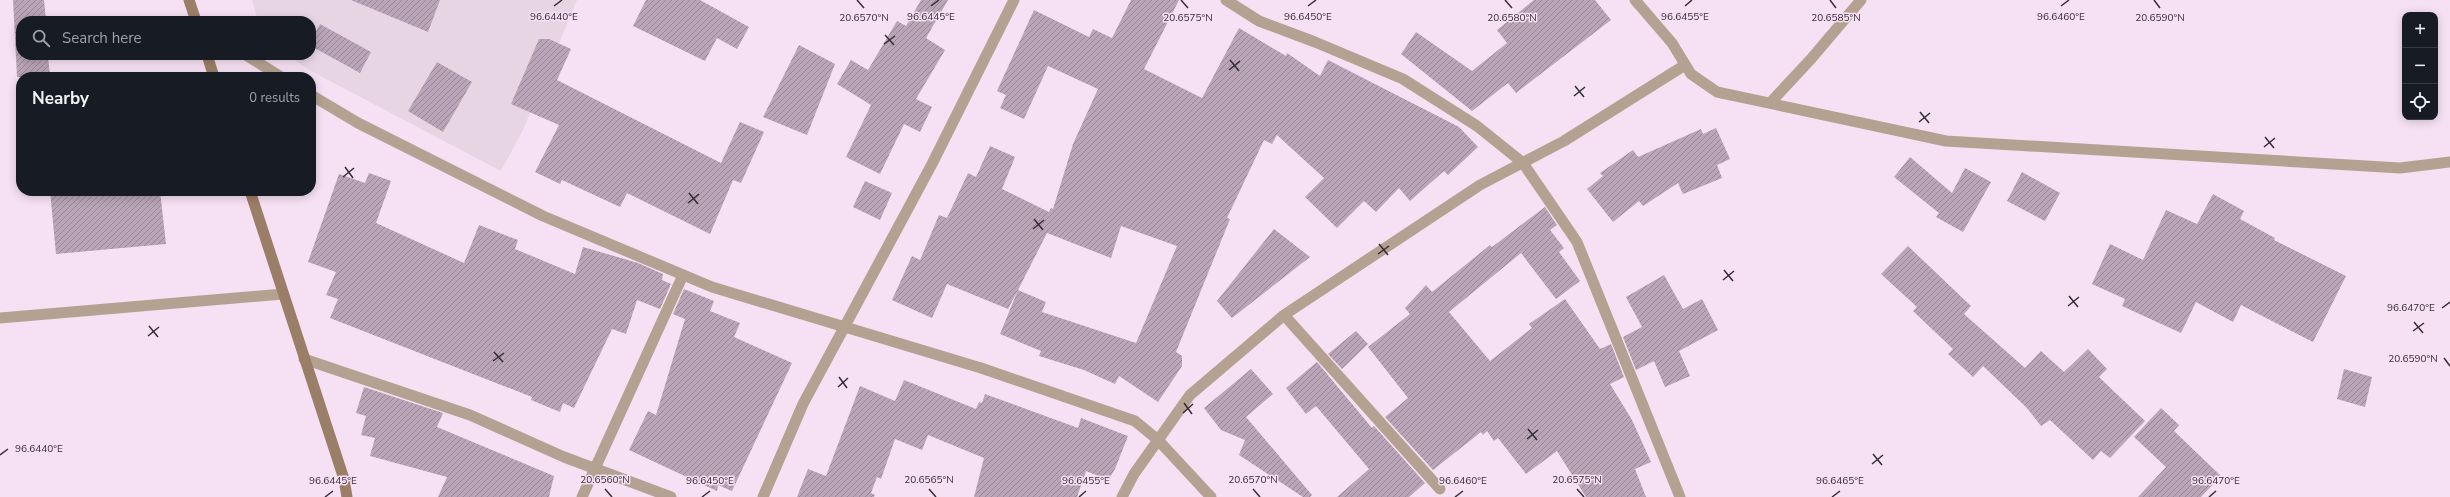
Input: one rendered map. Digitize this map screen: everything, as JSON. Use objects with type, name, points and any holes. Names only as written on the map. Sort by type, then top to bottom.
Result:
[{"type":"main road","points":[[189,0],[194,16]]},
{"type":"main road","points":[[209,60],[212,72]]},
{"type":"main road","points":[[252,196],[344,479],[348,497]]},
{"type":"street","points":[[763,497],[803,404],[932,164],[1014,0]]},
{"type":"street","points":[[1226,0],[1259,21],[1316,42],[1403,79],[1477,126],[1523,163],[1578,242],[1680,497]]},
{"type":"street","points":[[1635,0],[1672,43],[1691,74],[1717,92],[1946,141],[2400,168],[2450,162]]},
{"type":"street","points":[[1770,103],[1811,59],[1862,0]]},
{"type":"street","points":[[254,60],[273,72]]},
{"type":"street","points":[[1122,497],[1134,474],[1190,395],[1284,315],[1480,185],[1564,141],[1685,65]]},
{"type":"street","points":[[316,98],[358,123],[543,216],[712,287],[843,328],[981,368],[1135,421],[1158,440],[1211,497]]},
{"type":"street","points":[[582,497],[683,275]]},
{"type":"street","points":[[0,318],[283,294]]},
{"type":"street","points":[[1284,315],[1440,488]]},
{"type":"street","points":[[304,359],[470,415],[594,469],[671,497]]},
{"type":"shaded area","points":[[252,0],[577,0],[523,130],[501,171],[316,74],[316,72],[307,69],[295,60],[316,60],[316,16],[257,16]]},
{"type":"building","points":[[13,0],[44,0],[46,16],[16,16],[16,58]]},
{"type":"building","points":[[351,0],[440,0],[428,32]]},
{"type":"building","points":[[646,0],[700,0],[749,27],[737,49],[717,38],[705,61],[633,26]]},
{"type":"building","points":[[921,0],[948,0],[926,38],[945,50],[916,99],[932,107],[920,132],[904,124],[880,174],[846,157],[871,105],[837,84],[851,60],[868,70],[897,21],[906,26]]},
{"type":"building","points":[[1131,0],[1179,0],[1144,69],[1202,98],[1239,28],[1286,56],[1287,53],[1320,76],[1328,60],[1459,127],[1478,147],[1448,175],[1444,171],[1410,201],[1399,188],[1376,212],[1364,201],[1337,228],[1305,197],[1324,178],[1277,135],[1272,144],[1264,140],[1227,218],[1230,219],[1176,352],[1182,356],[1182,366],[1158,402],[1119,376],[1115,384],[1084,370],[1039,356],[1041,351],[1000,334],[1018,290],[1008,309],[947,284],[932,318],[892,300],[912,256],[920,260],[939,215],[947,218],[968,173],[976,177],[990,146],[1015,157],[1002,189],[1049,212],[1051,208],[1053,209],[1073,144],[1098,89],[1048,66],[1024,119],[1000,108],[1006,95],[997,91],[1034,10],[1089,37],[1093,29],[1112,38]],"holes":[[[1121,226],[1177,246],[1136,343],[1042,312],[1046,302],[1018,290],[1047,233],[1111,258]]]},
{"type":"building","points":[[1534,0],[1595,0],[1611,20],[1516,93],[1508,83],[1472,111],[1401,54],[1416,32],[1472,71],[1507,43],[1497,30]]},
{"type":"building","points":[[320,24],[371,52],[360,73],[316,49],[316,32]]},
{"type":"building","points":[[539,39],[549,39],[571,49],[557,80],[721,163],[740,122],[764,132],[741,183],[733,180],[710,234],[627,193],[620,207],[562,180],[560,184],[535,172],[559,125],[511,104]]},
{"type":"building","points":[[799,45],[835,64],[807,135],[763,117]]},
{"type":"building","points":[[16,60],[48,60],[50,72],[17,72]]},
{"type":"building","points":[[437,62],[472,82],[443,132],[408,111]]},
{"type":"building","points":[[1716,128],[1730,159],[1717,165],[1722,178],[1683,194],[1678,183],[1643,206],[1639,201],[1613,222],[1587,189],[1603,176],[1600,173],[1633,150],[1638,157],[1701,129],[1703,134]]},
{"type":"building","points":[[1910,157],[1952,193],[1965,168],[1991,182],[1963,232],[1936,217],[1939,213],[1894,177]]},
{"type":"building","points":[[2022,172],[2060,193],[2045,221],[2007,201]]},
{"type":"building","points":[[369,173],[391,181],[376,223],[464,263],[479,225],[518,240],[515,249],[575,274],[583,247],[638,263],[663,274],[662,280],[671,284],[660,309],[637,300],[626,334],[612,329],[574,408],[563,403],[560,412],[531,400],[532,397],[330,318],[338,299],[326,295],[336,272],[308,262],[339,174],[365,183]]},
{"type":"building","points":[[865,181],[892,193],[880,220],[853,207]]},
{"type":"building","points":[[2213,194],[2244,211],[2240,219],[2275,238],[2274,240],[2346,276],[2313,342],[2241,305],[2233,322],[2196,302],[2181,333],[2122,306],[2125,299],[2092,284],[2110,244],[2143,260],[2166,210],[2197,224]]},
{"type":"building","points":[[50,196],[161,196],[166,244],[56,254]]},
{"type":"building","points":[[1545,207],[1557,225],[1550,230],[1564,248],[1559,252],[1580,281],[1556,299],[1521,253],[1449,312],[1490,361],[1532,328],[1529,324],[1565,299],[1600,349],[1611,344],[1624,377],[1610,384],[1632,420],[1651,462],[1635,469],[1646,497],[1586,497],[1557,451],[1526,474],[1498,438],[1494,441],[1487,431],[1483,435],[1481,432],[1433,470],[1385,417],[1408,398],[1368,347],[1410,314],[1405,308],[1426,285],[1432,292],[1490,245],[1492,247]]},
{"type":"building","points":[[1274,229],[1310,257],[1232,318],[1217,301]]},
{"type":"building","points":[[1908,246],[1971,306],[1964,314],[2025,368],[2041,351],[2064,372],[2088,349],[2107,369],[2099,377],[2145,421],[2110,458],[2101,451],[2093,460],[2050,420],[2041,426],[2027,408],[1983,366],[1973,377],[1948,354],[1953,349],[1913,311],[1917,307],[1881,274]]},
{"type":"building","points":[[1664,275],[1683,309],[1702,299],[1718,330],[1679,351],[1690,376],[1665,387],[1654,361],[1636,370],[1623,337],[1642,327],[1626,297]]},
{"type":"building","points":[[684,289],[714,301],[710,311],[740,323],[734,337],[792,363],[732,491],[718,485],[717,491],[629,450],[648,411],[656,415],[685,319],[673,314]]},
{"type":"building","points":[[1356,331],[1368,344],[1342,369],[1328,354]]},
{"type":"building","points":[[1317,362],[1372,428],[1374,426],[1425,483],[1409,497],[1337,497],[1369,469],[1316,406],[1306,414],[1286,388]]},
{"type":"building","points":[[1251,369],[1273,394],[1246,417],[1312,495],[1310,497],[1303,497],[1239,455],[1245,440],[1221,430],[1204,408]]},
{"type":"building","points":[[2344,369],[2372,377],[2365,407],[2337,399]]},
{"type":"building","points":[[904,380],[976,409],[979,402],[982,403],[985,394],[1078,428],[1081,418],[1128,436],[1115,469],[1108,480],[1086,471],[1077,497],[974,497],[984,458],[928,435],[922,450],[895,439],[881,479],[877,477],[871,493],[875,495],[874,497],[797,497],[808,469],[826,476],[860,386],[895,401]]},
{"type":"building","points":[[364,387],[443,413],[437,427],[554,476],[549,497],[438,497],[447,477],[370,456],[375,438],[361,435],[366,416],[356,413]]},
{"type":"building","points":[[2161,408],[2179,425],[2174,431],[2221,476],[2201,497],[2138,497],[2166,467],[2134,437]]}]
